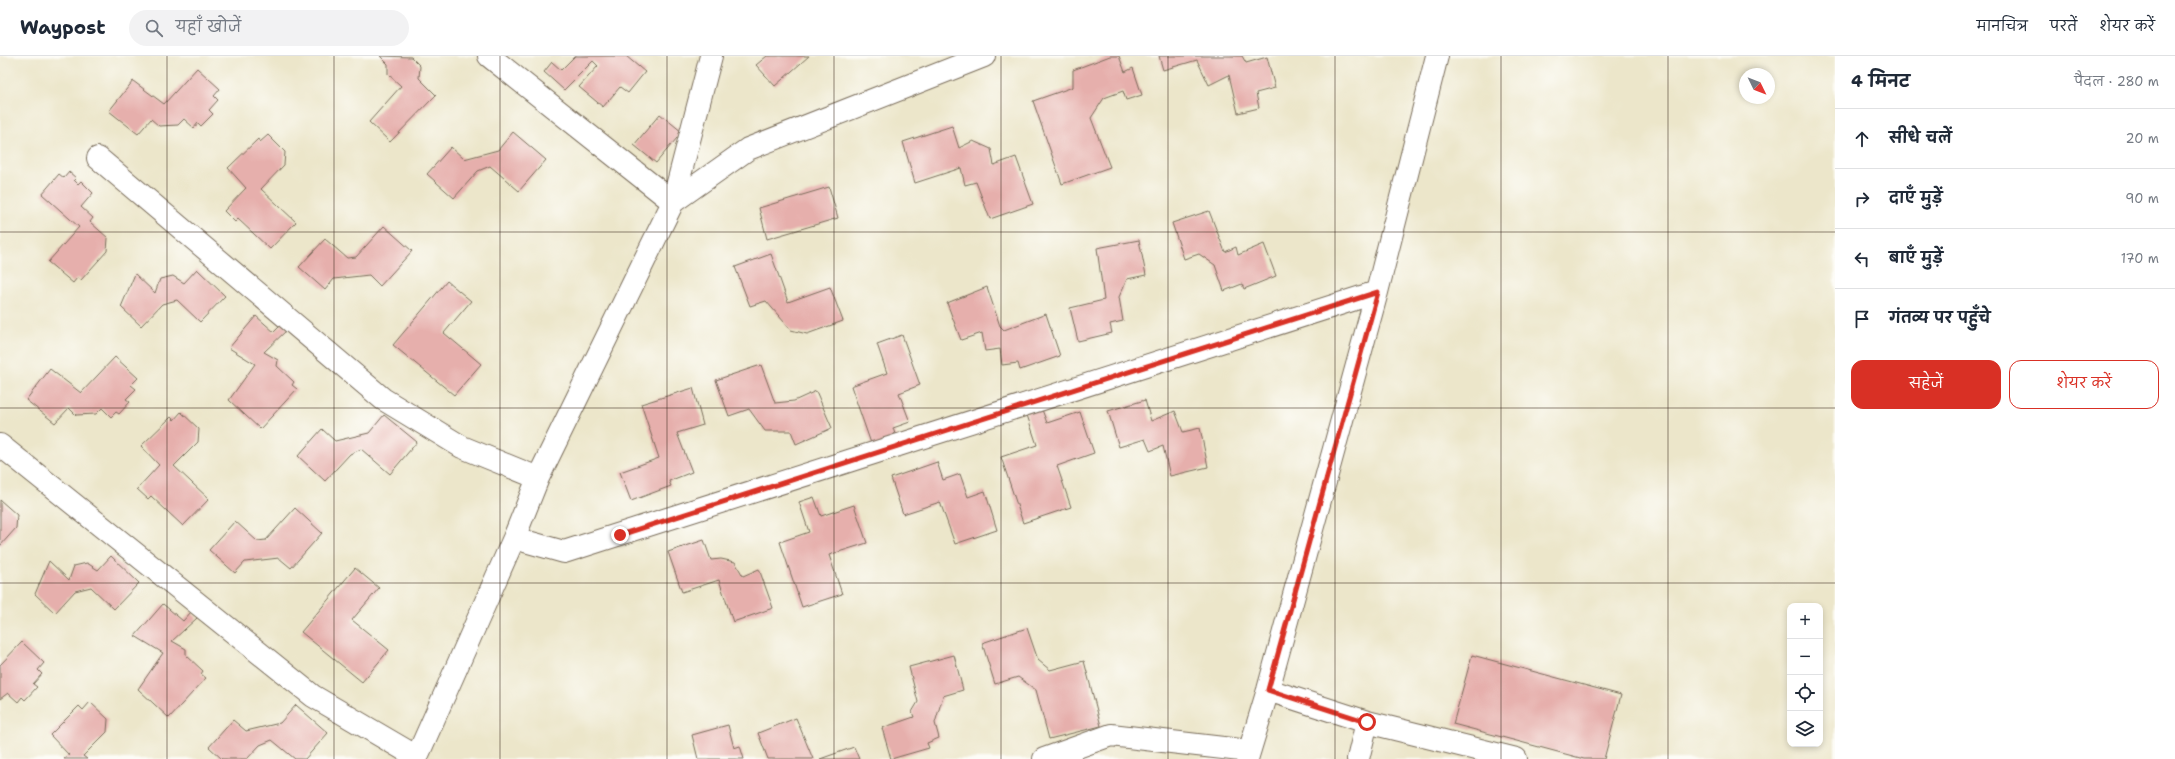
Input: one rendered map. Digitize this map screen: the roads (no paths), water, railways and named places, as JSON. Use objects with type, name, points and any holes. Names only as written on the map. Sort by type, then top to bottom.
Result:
[{"type":"street","points":[[489,56],[673,202]]},
{"type":"street","points":[[0,445],[313,696],[416,758],[514,538],[538,478],[673,202],[711,56]]},
{"type":"street","points":[[673,202],[748,149],[984,56]]},
{"type":"street","points":[[1044,759],[1111,735],[1248,755],[1268,690],[1378,292],[1437,56]]},
{"type":"street","points":[[98,158],[383,399],[462,447],[538,478]]},
{"type":"street","points":[[514,538],[564,552],[1378,292]]},
{"type":"street","points":[[1268,690],[1456,752],[1516,759]]},
{"type":"street","points":[[1358,759],[1367,722]]}]
